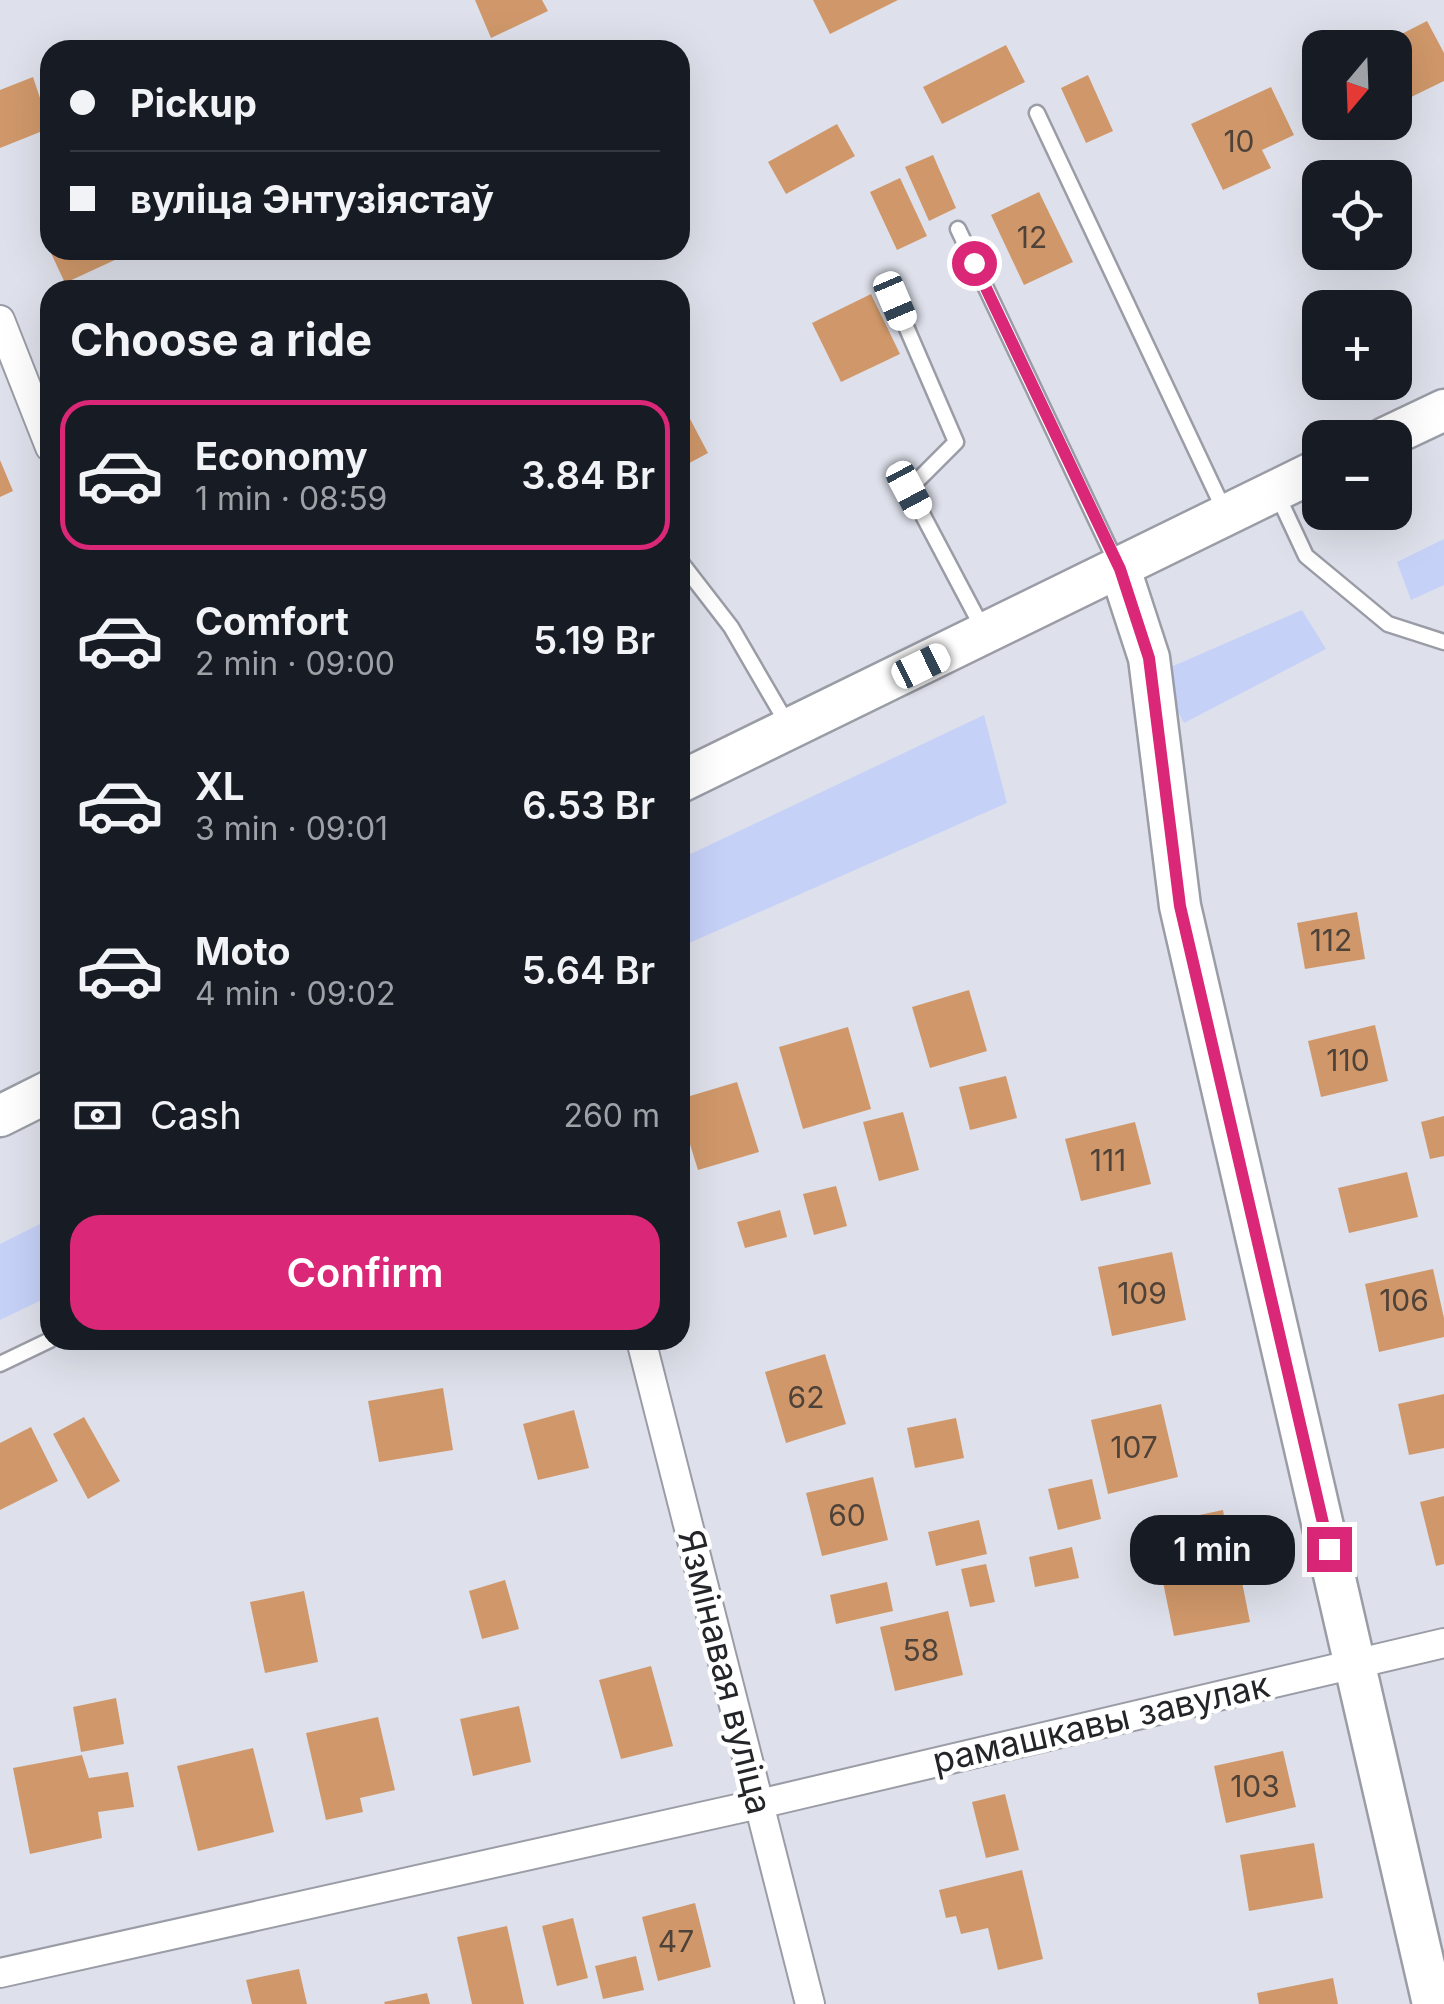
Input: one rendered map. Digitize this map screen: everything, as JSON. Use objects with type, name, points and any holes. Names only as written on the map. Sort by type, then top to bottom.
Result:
[{"type":"street","points":[[0,320],[40,422]]},
{"type":"street","points":[[1412,425],[1444,410]]},
{"type":"street","points":[[690,777],[1302,477]]},
{"type":"street","points":[[1120,569],[1149,658],[1180,906],[1434,2004]]},
{"type":"street","points":[[0,1116],[40,1097]]},
{"type":"street","name":"Язмінавая вуліца","points":[[645,1350],[810,2004]]},
{"type":"street","name":"рамашкавы завулак","points":[[0,1972],[759,1804],[1444,1643]]},
{"type":"lane","points":[[1037,113],[1226,513]]},
{"type":"lane","points":[[958,229],[1120,569]]},
{"type":"lane","points":[[895,301],[956,442],[909,490],[986,634]]},
{"type":"lane","points":[[1275,490],[1306,556],[1388,624],[1444,642]]},
{"type":"lane","points":[[690,574],[730,627],[790,730]]},
{"type":"lane","points":[[0,1364],[40,1345]]},
{"type":"shaded area","points":[[1444,539],[1444,585],[1411,600],[1397,562]]},
{"type":"shaded area","points":[[1302,610],[1326,649],[1184,723],[1157,673]]},
{"type":"shaded area","points":[[984,715],[1007,803],[690,943],[690,854]]},
{"type":"shaded area","points":[[40,1224],[40,1301],[0,1320],[0,1244]]},
{"type":"building","points":[[475,0],[542,0],[548,11],[491,38]]},
{"type":"building","points":[[813,0],[898,0],[830,34]]},
{"type":"building","points":[[1427,21],[1444,53],[1444,81],[1412,97],[1412,30]]},
{"type":"building","points":[[1006,45],[1025,82],[942,124],[923,87]]},
{"type":"building","points":[[1088,75],[1113,131],[1086,143],[1061,88]]},
{"type":"building","points":[[33,77],[40,98],[40,132],[0,148],[0,90]]},
{"type":"building","points":[[1271,87],[1294,135],[1262,150],[1271,168],[1223,190],[1191,124]]},
{"type":"building","points":[[837,124],[855,156],[786,194],[768,162]]},
{"type":"building","points":[[933,155],[956,208],[929,221],[905,167]]},
{"type":"building","points":[[900,178],[927,236],[897,250],[870,192]]},
{"type":"building","points":[[1039,192],[1073,262],[1024,285],[991,215]]},
{"type":"building","points":[[54,260],[115,260],[72,280],[64,280]]},
{"type":"building","points":[[871,294],[900,354],[841,382],[812,323]]},
{"type":"building","points":[[690,419],[708,453],[690,463]]},
{"type":"building","points":[[0,460],[13,491],[0,497]]},
{"type":"building","points":[[1357,912],[1365,959],[1305,969],[1297,923]]},
{"type":"building","points":[[969,990],[987,1051],[930,1068],[912,1007]]},
{"type":"building","points":[[1375,1025],[1388,1081],[1321,1097],[1308,1041]]},
{"type":"building","points":[[848,1027],[871,1109],[803,1129],[779,1047]]},
{"type":"building","points":[[1006,1076],[1017,1118],[970,1130],[959,1087]]},
{"type":"building","points":[[737,1082],[759,1152],[698,1170],[690,1144],[690,1096]]},
{"type":"building","points":[[903,1112],[919,1170],[879,1181],[863,1122]]},
{"type":"building","points":[[1444,1116],[1444,1156],[1430,1159],[1421,1122]]},
{"type":"building","points":[[1135,1122],[1151,1184],[1081,1201],[1065,1139]]},
{"type":"building","points":[[1407,1172],[1418,1217],[1349,1233],[1338,1188]]},
{"type":"building","points":[[836,1186],[847,1226],[814,1235],[803,1194]]},
{"type":"building","points":[[780,1210],[787,1237],[745,1248],[737,1222]]},
{"type":"building","points":[[1172,1252],[1186,1320],[1112,1336],[1098,1267]]},
{"type":"building","points":[[1433,1269],[1444,1318],[1444,1337],[1379,1352],[1365,1284]]},
{"type":"building","points":[[825,1354],[846,1424],[786,1443],[765,1372]]},
{"type":"building","points":[[443,1388],[453,1450],[379,1462],[368,1401]]},
{"type":"building","points":[[1444,1394],[1444,1448],[1409,1455],[1398,1404]]},
{"type":"building","points":[[1161,1404],[1178,1477],[1108,1494],[1091,1420]]},
{"type":"building","points":[[574,1410],[589,1468],[538,1480],[523,1424]]},
{"type":"building","points":[[84,1417],[120,1481],[88,1499],[53,1434]]},
{"type":"building","points":[[956,1418],[964,1458],[915,1468],[907,1428]]},
{"type":"building","points":[[31,1427],[58,1481],[0,1510],[0,1443]]},
{"type":"building","points":[[873,1477],[888,1540],[822,1556],[806,1493]]},
{"type":"building","points":[[1092,1479],[1101,1519],[1058,1530],[1048,1489]]},
{"type":"building","points":[[1444,1496],[1444,1564],[1436,1566],[1420,1502]]},
{"type":"building","points":[[1223,1510],[1229,1544],[1149,1559],[1143,1527]]},
{"type":"building","points":[[979,1520],[987,1554],[936,1566],[928,1532]]},
{"type":"building","points":[[1072,1547],[1079,1578],[1035,1587],[1029,1557]]},
{"type":"building","points":[[986,1564],[995,1602],[970,1607],[961,1569]]},
{"type":"building","points":[[1239,1567],[1250,1622],[1174,1636],[1163,1582]]},
{"type":"building","points":[[505,1580],[519,1629],[482,1639],[469,1591]]},
{"type":"building","points":[[887,1582],[893,1611],[836,1624],[830,1595]]},
{"type":"building","points":[[304,1591],[318,1662],[265,1673],[250,1602]]},
{"type":"building","points":[[948,1611],[963,1675],[895,1691],[880,1627]]},
{"type":"building","points":[[651,1666],[673,1746],[621,1759],[599,1680]]},
{"type":"building","points":[[116,1698],[124,1744],[81,1752],[73,1707]]},
{"type":"building","points":[[519,1706],[531,1762],[473,1776],[460,1719]]},
{"type":"building","points":[[378,1717],[395,1790],[360,1798],[363,1812],[326,1820],[306,1733]]},
{"type":"building","points":[[253,1748],[274,1832],[198,1851],[177,1766]]},
{"type":"building","points":[[1283,1751],[1296,1807],[1226,1823],[1214,1766]]},
{"type":"building","points":[[82,1755],[89,1778],[128,1772],[134,1807],[98,1812],[102,1838],[30,1854],[13,1768]]},
{"type":"building","points":[[1005,1794],[1019,1850],[986,1858],[972,1802]]},
{"type":"building","points":[[1314,1843],[1323,1898],[1249,1911],[1240,1855]]},
{"type":"building","points":[[1022,1870],[1043,1959],[998,1970],[988,1928],[961,1934],[956,1916],[946,1918],[939,1890]]},
{"type":"building","points":[[695,1903],[711,1967],[658,1981],[642,1917]]},
{"type":"building","points":[[573,1918],[588,1978],[557,1986],[542,1926]]},
{"type":"building","points":[[507,1926],[524,2004],[472,2004],[457,1937]]},
{"type":"building","points":[[636,1956],[644,1990],[603,1999],[595,1966]]},
{"type":"building","points":[[299,1969],[307,2004],[252,2004],[246,1980]]},
{"type":"building","points":[[1333,1978],[1338,2004],[1259,2004],[1257,1993]]},
{"type":"building","points":[[427,1993],[430,2004],[384,2002]]},
{"type":"route","points":[[974,263],[1120,569],[1149,658],[1180,906],[1329,1549]]}]
